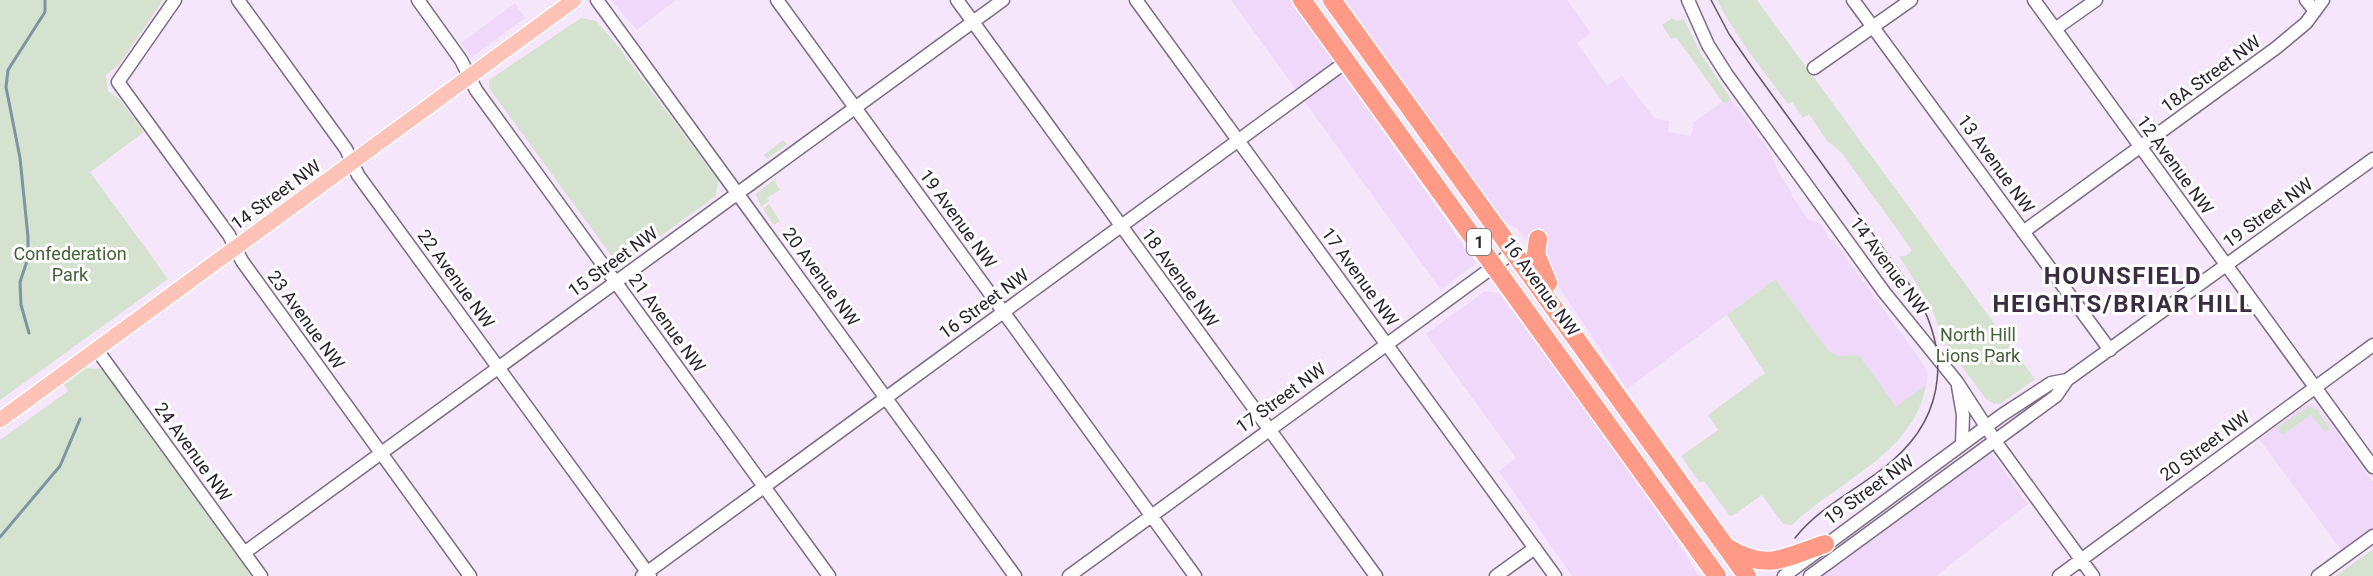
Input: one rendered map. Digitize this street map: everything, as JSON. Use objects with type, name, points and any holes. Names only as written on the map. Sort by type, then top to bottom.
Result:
[{"type":"highway","name":"16 Avenue NW","points":[[1302,0],[1718,576]]},
{"type":"highway","name":"16 Avenue NW","points":[[1332,0],[1747,576]]},
{"type":"highway","points":[[1538,238],[1536,254],[1557,310]]},
{"type":"highway","points":[[1726,546],[1758,562],[1769,561],[1826,544]]},
{"type":"main road","name":"14 Street NW","points":[[0,420],[574,0]]},
{"type":"street","name":"23 Avenue NW","points":[[175,0],[118,82],[229,235],[242,261],[470,576]]},
{"type":"street","name":"22 Avenue NW","points":[[238,0],[346,149],[359,176],[647,575]]},
{"type":"street","name":"21 Avenue NW","points":[[418,0],[461,60],[469,78],[829,576]]},
{"type":"street","name":"20 Avenue NW","points":[[597,0],[1015,576]]},
{"type":"street","name":"19 Avenue NW","points":[[777,0],[1195,576]]},
{"type":"street","name":"18 Avenue NW","points":[[957,0],[1376,576]]},
{"type":"street","name":"15 Street NW","points":[[244,553],[1003,0]]},
{"type":"street","name":"17 Avenue NW","points":[[1136,0],[1555,576]]},
{"type":"street","name":"14 Avenue NW","points":[[1688,0],[1708,45],[1727,75],[1884,292],[1957,382],[2093,576]]},
{"type":"street","name":"13 Avenue NW","points":[[1853,0],[2110,350]]},
{"type":"street","points":[[1814,68],[1911,0]]},
{"type":"street","name":"12 Avenue NW","points":[[2034,0],[2373,467]]},
{"type":"street","points":[[2055,29],[2096,0]]},
{"type":"street","points":[[2306,0],[2315,11]]},
{"type":"street","name":"18A Street NW","points":[[2023,232],[2277,48],[2315,11],[2323,0]]},
{"type":"street","name":"16 Street NW","points":[[647,575],[1347,61]]},
{"type":"street","name":"19 Street NW","points":[[1810,576],[2056,396],[2067,380],[2373,159]]},
{"type":"street","name":"17 Street NW","points":[[1070,576],[1515,251]]},
{"type":"street","name":"20 Street NW","points":[[2059,576],[2373,345]]},
{"type":"street","name":"24 Avenue NW","points":[[97,350],[261,576]]},
{"type":"street","name":"19 Street NW","points":[[1784,576],[1988,425],[2051,383],[2067,380]]},
{"type":"street","points":[[1957,382],[1963,415],[1962,444]]},
{"type":"street","points":[[2318,576],[2373,536]]},
{"type":"street","points":[[1496,576],[1534,548]]},
{"type":"shaded area","points":[[611,0],[676,0],[637,30]]},
{"type":"shaded area","points":[[1231,0],[1290,0],[1476,263],[1441,290]]},
{"type":"shaded area","points":[[1345,0],[1567,0],[1591,33],[1577,43],[1607,86],[1622,76],[1655,119],[1669,121],[1668,132],[1691,136],[1694,122],[1719,104],[1731,99],[1770,152],[1779,174],[1808,219],[1822,225],[1829,239],[1833,240],[1924,365],[1928,374],[1926,385],[1896,408],[1859,355],[1838,356],[1829,351],[1775,279],[1627,389],[1543,263],[1518,229],[1503,221]]},
{"type":"shaded area","points":[[515,3],[525,18],[472,57],[461,43]]},
{"type":"shaded area","points":[[1485,291],[1499,293],[1646,493],[1699,576],[1572,576],[1499,471],[1516,458],[1426,334]]},
{"type":"shaded area","points":[[2310,404],[2318,407],[2373,482],[2373,528],[2342,551],[2259,439],[2303,406]]},
{"type":"shaded area","points":[[1991,453],[2028,504],[1936,576],[1820,576]]},
{"type":"green space","name":"Confederation Park","points":[[0,0],[163,0],[119,65],[106,75],[108,91],[119,99],[144,132],[90,172],[168,279],[0,400]]},
{"type":"green space","name":"North Hill Lions Park","points":[[1717,0],[1757,0],[2035,379],[2002,403],[1994,404],[1986,399],[1945,344],[1931,307],[1899,256],[1906,256],[1912,250],[1841,152],[1827,141],[1809,114],[1803,118],[1792,102],[1788,104],[1741,41]]},
{"type":"green space","points":[[581,18],[596,21],[617,45],[718,180],[716,196],[627,260],[621,257],[613,258],[489,88],[489,80]]},
{"type":"green space","points":[[1672,18],[1676,21],[1684,19],[1701,54],[1731,99],[1724,104],[1676,37],[1671,39],[1662,25]]},
{"type":"green space","points":[[783,140],[787,144],[767,159],[764,155]]},
{"type":"green space","points":[[776,178],[775,182],[780,190],[767,198],[769,201],[761,207],[756,194]]},
{"type":"green space","points":[[769,204],[780,221],[774,225],[763,209]]},
{"type":"green space","points":[[1775,279],[1829,351],[1839,356],[1859,355],[1896,407],[1926,385],[1919,409],[1907,430],[1890,448],[1792,525],[1783,524],[1762,495],[1732,516],[1729,515],[1704,481],[1700,483],[1681,456],[1718,430],[1708,415],[1765,373],[1727,315]]},
{"type":"green space","points":[[85,368],[104,369],[252,576],[0,576],[0,440],[68,391],[64,384]]},
{"type":"green space","points":[[2309,406],[2317,410],[2330,429],[2325,432],[2311,415],[2284,434],[2280,433],[2278,427]]},
{"type":"green space","points":[[2373,549],[2373,576],[2336,576]]},
{"type":"waterway","points":[[29,333],[21,305],[20,282],[28,258],[28,237],[20,158],[6,87],[8,70],[45,12],[45,0]]},
{"type":"waterway","points":[[0,537],[60,466],[80,419]]},
{"type":"tram line","points":[[1711,0],[1729,34],[1754,70],[1912,288],[1933,333],[1937,356],[1937,379],[1933,401],[1924,422],[1910,442],[1892,461],[1829,506],[1805,526],[1795,538]]},
{"type":"district","name":"HOUNSFIELD HEIGHTS/BRIAR HILL","points":[[2123,290]]}]
